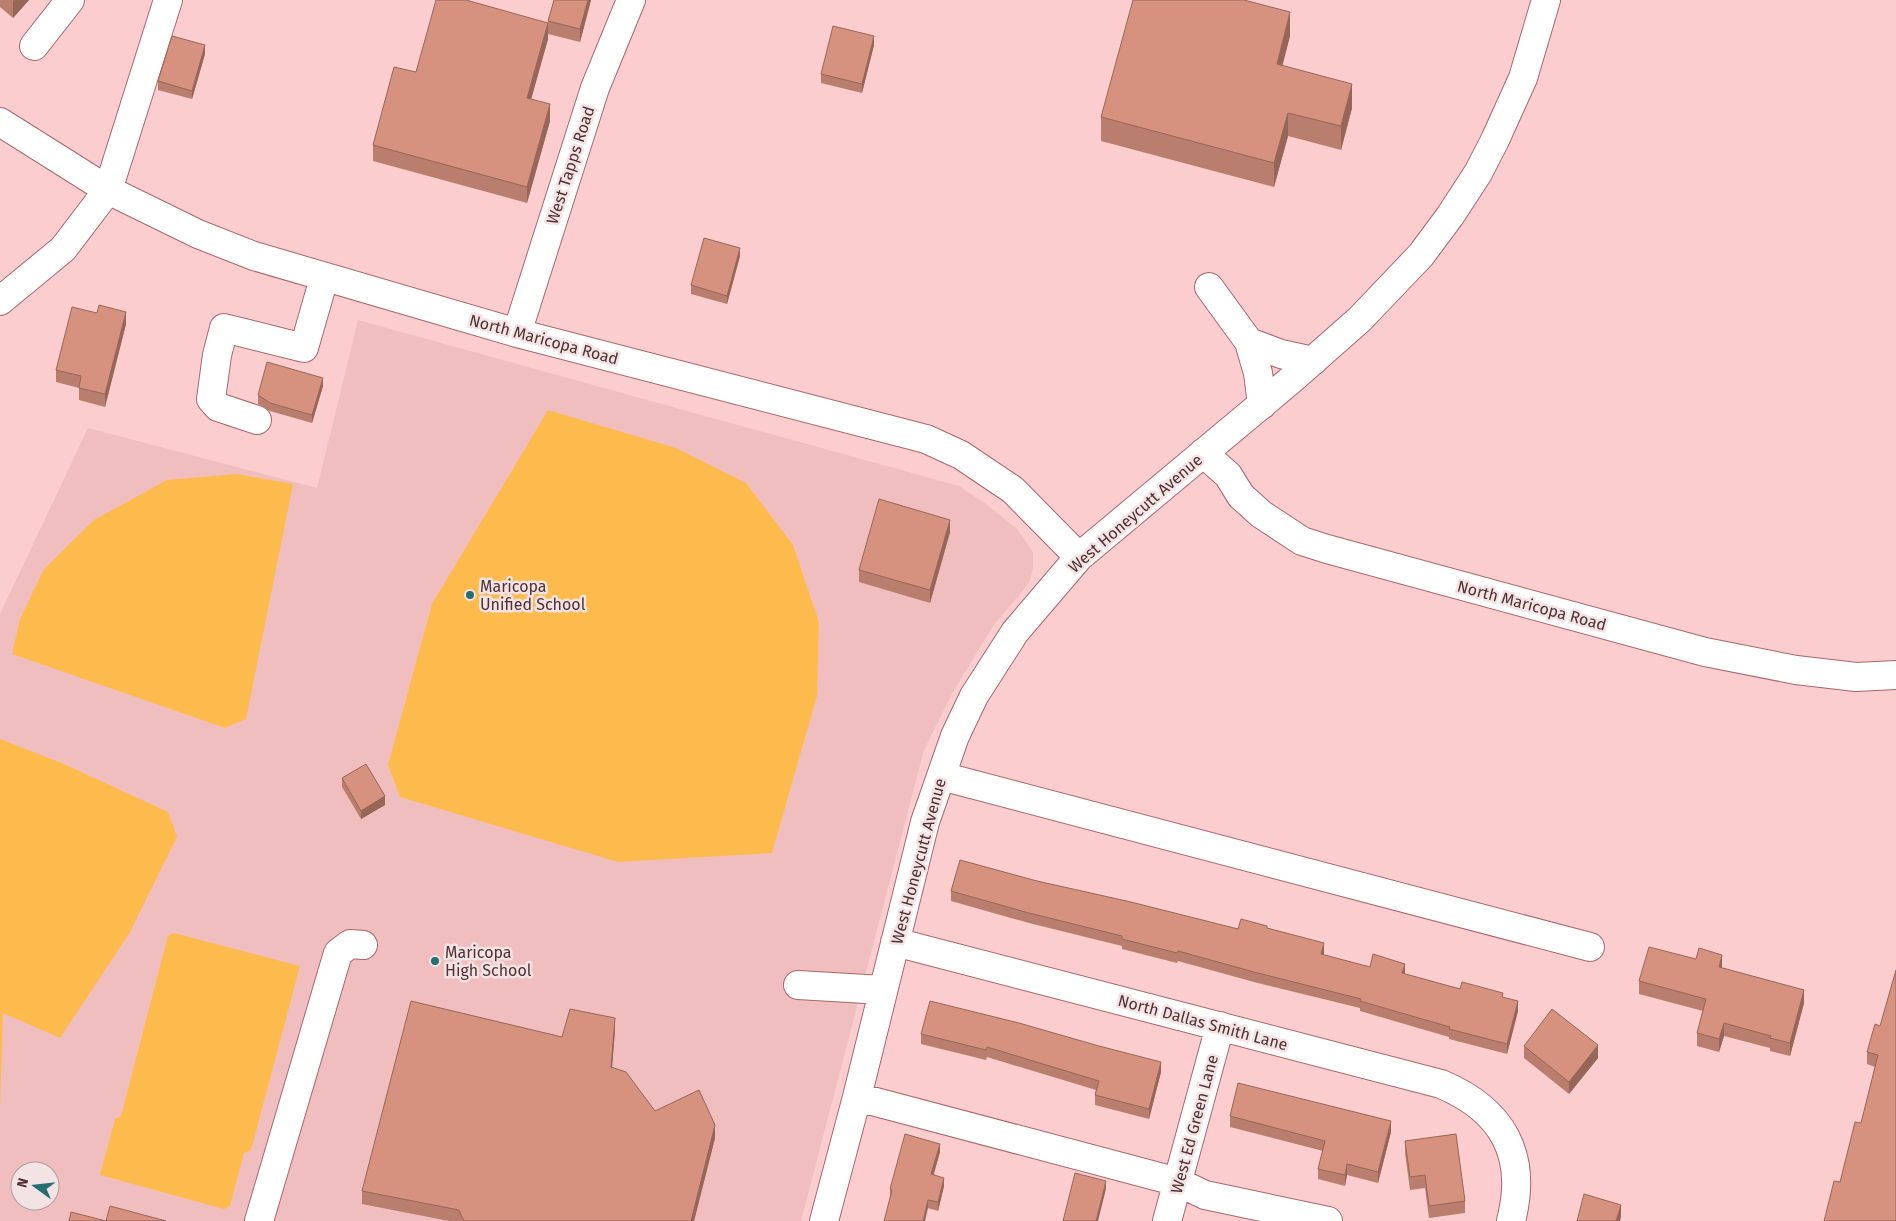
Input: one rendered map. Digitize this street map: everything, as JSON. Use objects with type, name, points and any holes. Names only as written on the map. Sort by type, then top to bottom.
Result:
[{"type":"street","points":[[34,46],[70,0]]},
{"type":"street","points":[[0,301],[62,249],[108,190],[168,0]]},
{"type":"street","name":"West Tapps Road","points":[[517,333],[595,88],[631,0]]},
{"type":"street","name":"West Honeycutt Avenue","points":[[824,1221],[926,822],[955,736],[974,696],[1015,632],[1079,557],[1313,361],[1360,319],[1421,255],[1450,216],[1478,173],[1523,78],[1546,0]]},
{"type":"street","name":"North Maricopa Road","points":[[0,122],[108,190],[198,234],[254,256],[517,333],[926,439],[961,456],[1013,490],[1079,557]]},
{"type":"street","points":[[257,420],[218,407],[211,399],[217,355],[224,328],[304,348],[324,278]]},
{"type":"street","points":[[1209,287],[1249,342],[1258,373],[1262,405]]},
{"type":"street","points":[[1249,342],[1280,354],[1313,361]]},
{"type":"street","name":"North Maricopa Road","points":[[1203,453],[1228,475],[1241,496],[1261,514],[1302,541],[1705,652],[1796,670],[1856,677],[1896,675]]},
{"type":"street","points":[[941,776],[1590,947]]},
{"type":"street","name":"North Dallas Smith Lane","points":[[895,942],[1441,1084],[1460,1092],[1476,1102],[1498,1124],[1513,1156],[1517,1181],[1516,1201],[1511,1221]]},
{"type":"street","points":[[259,1221],[338,953],[350,944],[362,945]]},
{"type":"street","points":[[798,985],[883,990]]},
{"type":"street","name":"West Ed Green Lane","points":[[1167,1221],[1220,1026]]},
{"type":"street","points":[[857,1097],[1178,1182],[1205,1195],[1328,1221]]},
{"type":"shaded area","name":"Maricopa High School","points":[[358,320],[959,486],[986,504],[1017,529],[1033,552],[1033,568],[1029,583],[993,626],[953,692],[924,750],[801,1221],[0,1221],[0,614],[88,428],[317,488]]},
{"type":"shaded area","points":[[548,410],[676,448],[746,483],[793,545],[819,622],[817,696],[772,853],[618,862],[400,797],[388,765],[432,604]]},
{"type":"shaded area","points":[[237,474],[293,484],[246,719],[225,728],[12,654],[20,619],[44,569],[94,520],[167,480]]},
{"type":"shaded area","points":[[0,739],[64,764],[168,812],[177,837],[129,934],[60,1038],[3,1013],[0,1110]]},
{"type":"shaded area","points":[[174,933],[300,966],[251,1150],[244,1153],[230,1206],[224,1209],[100,1175],[115,1119],[121,1116],[168,936]]},
{"type":"building","points":[[436,0],[466,0],[548,23],[527,98],[550,104],[527,187],[373,145],[394,67],[416,72]]},
{"type":"building","points":[[554,0],[588,0],[580,29],[548,21]]},
{"type":"building","points":[[1133,0],[1244,0],[1290,12],[1277,64],[1352,84],[1341,126],[1288,113],[1274,163],[1101,117]]},
{"type":"building","points":[[833,26],[874,36],[862,84],[821,74]]},
{"type":"building","points":[[172,36],[205,45],[192,91],[158,81]]},
{"type":"building","points":[[704,238],[740,248],[727,296],[691,285]]},
{"type":"building","points":[[99,305],[126,312],[105,394],[79,388],[81,376],[56,370],[72,307],[97,313]]},
{"type":"building","points":[[267,362],[323,378],[312,415],[270,403],[258,395]]},
{"type":"building","points":[[879,499],[950,520],[930,590],[859,570]]},
{"type":"building","points":[[366,764],[385,796],[361,811],[342,778]]},
{"type":"building","points":[[960,860],[1037,881],[1238,929],[1241,919],[1324,943],[1321,954],[1370,967],[1373,954],[1405,964],[1402,973],[1460,989],[1462,982],[1503,993],[1502,997],[1518,1001],[1507,1044],[1449,1029],[1450,1027],[1360,1001],[1361,999],[1178,951],[1177,953],[1122,939],[1122,936],[951,891]]},
{"type":"building","points":[[1649,947],[1696,959],[1699,948],[1722,955],[1719,967],[1804,990],[1790,1043],[1724,1023],[1719,1039],[1697,1033],[1706,999],[1639,981]]},
{"type":"building","points":[[1896,970],[1896,1221],[1824,1221],[1834,1181],[1840,1182],[1855,1122],[1861,1123],[1878,1055],[1867,1052],[1875,1024],[1880,1026]]},
{"type":"building","points":[[411,1001],[562,1037],[570,1009],[615,1018],[611,1067],[626,1072],[655,1111],[699,1090],[715,1125],[691,1221],[464,1221],[459,1210],[362,1191]]},
{"type":"building","points":[[930,1001],[1161,1062],[1149,1109],[1095,1095],[1099,1081],[987,1047],[986,1050],[921,1034]]},
{"type":"building","points":[[1552,1009],[1598,1045],[1569,1082],[1524,1046]]},
{"type":"building","points":[[1238,1083],[1391,1121],[1378,1172],[1347,1164],[1345,1175],[1318,1169],[1325,1141],[1230,1116]]},
{"type":"building","points":[[905,1134],[940,1144],[931,1174],[944,1178],[938,1202],[928,1200],[923,1221],[884,1221],[892,1190],[890,1189]]},
{"type":"building","points":[[1456,1134],[1465,1201],[1429,1206],[1425,1175],[1410,1177],[1405,1141]]},
{"type":"building","points":[[1075,1173],[1106,1181],[1096,1221],[1063,1221]]},
{"type":"building","points":[[1584,1194],[1621,1205],[1616,1221],[1577,1221]]},
{"type":"building","points":[[110,1206],[166,1221],[106,1221]]},
{"type":"building","points":[[71,1212],[106,1221],[69,1221]]},
{"type":"place","name":"Maricopa Unified School","points":[[470,595]]},
{"type":"place","name":"Maricopa High School","points":[[435,961]]}]
